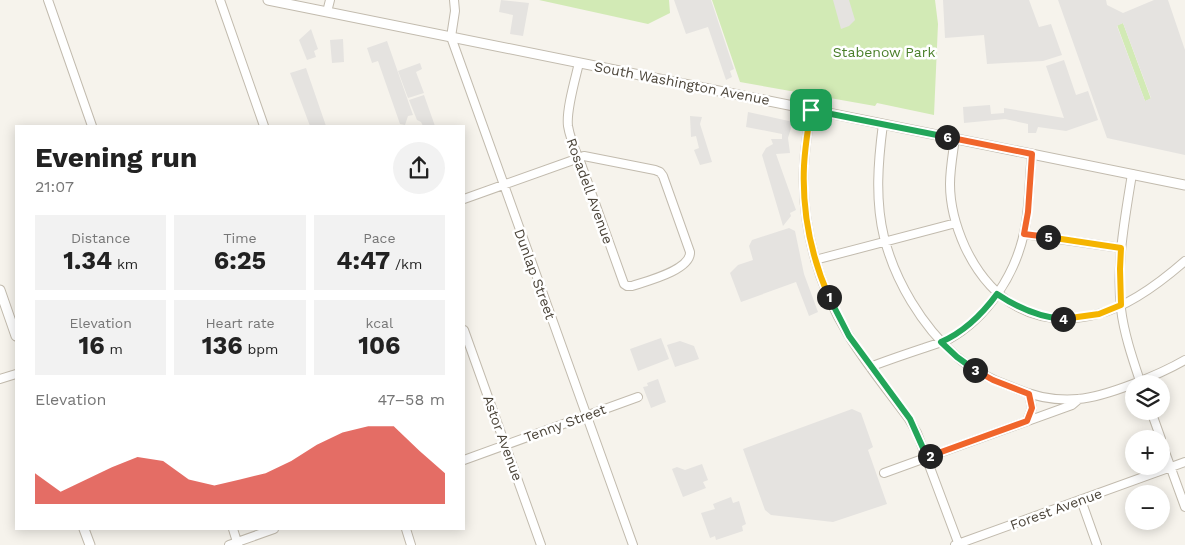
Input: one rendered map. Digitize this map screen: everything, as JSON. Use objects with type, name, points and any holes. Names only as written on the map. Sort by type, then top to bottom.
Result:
[{"type":"street","points":[[48,0],[92,125]]},
{"type":"street","points":[[220,0],[264,125]]},
{"type":"street","name":"South Washington Avenue","points":[[268,0],[1185,185]]},
{"type":"street","points":[[327,12],[330,0]]},
{"type":"street","name":"Dunlap Street","points":[[454,0],[455,11],[451,37],[633,545]]},
{"type":"street","name":"Rosadell Avenue","points":[[579,63],[568,124],[579,158],[624,284],[632,286],[674,270],[688,261],[690,252],[660,172],[589,156],[579,158]]},
{"type":"street","points":[[811,110],[804,181],[808,224],[815,260],[834,311],[870,367],[910,419],[927,457],[957,544]]},
{"type":"street","points":[[883,124],[878,169],[878,190],[880,216],[886,242],[895,269],[908,295],[941,342],[957,357],[979,372],[993,380],[1029,394],[1059,399],[1079,399],[1125,386]]},
{"type":"street","points":[[955,138],[950,184],[956,223],[963,242],[977,270],[997,294],[1024,310],[1051,318],[1065,319],[1099,314],[1121,305],[1148,290],[1185,261]]},
{"type":"street","points":[[870,367],[948,339],[987,308],[1012,268],[1024,234],[1028,212],[1032,154]]},
{"type":"street","points":[[465,199],[579,158]]},
{"type":"street","points":[[1132,174],[1121,248],[1121,305],[1126,334],[1139,375]]},
{"type":"street","points":[[815,260],[956,223]]},
{"type":"street","points":[[1024,234],[1121,248]]},
{"type":"street","points":[[0,290],[15,333]]},
{"type":"street","name":"Astor Avenue","points":[[465,333],[542,545]]},
{"type":"street","points":[[1155,375],[1185,360]]},
{"type":"street","points":[[0,379],[15,374]]},
{"type":"street","points":[[1027,421],[1032,408],[1029,394]]},
{"type":"street","name":"Tenny Street","points":[[465,460],[638,397]]},
{"type":"street","points":[[884,473],[1072,405],[1079,399]]},
{"type":"street","name":"Forest Avenue","points":[[957,544],[1185,462]]},
{"type":"street","points":[[1171,467],[1185,507]]},
{"type":"street","points":[[1081,500],[1097,545]]},
{"type":"street","points":[[84,530],[90,545]]},
{"type":"street","points":[[233,530],[238,544]]},
{"type":"street","points":[[229,545],[238,544],[272,530]]},
{"type":"street","points":[[406,530],[411,545]]},
{"type":"green space","points":[[539,0],[669,0],[670,13],[648,24]]},
{"type":"green space","name":"Stabenow Park","points":[[712,0],[935,0],[938,24],[934,115],[877,103],[875,106],[740,82]]},
{"type":"green space","points":[[1123,23],[1151,99],[1145,101],[1117,25]]},
{"type":"shaded area","points":[[501,0],[529,3],[523,36],[510,34],[513,15],[499,12]]},
{"type":"shaded area","points":[[674,0],[711,0],[734,69],[730,71],[732,77],[726,80],[708,27],[686,34]]},
{"type":"shaded area","points":[[833,0],[849,0],[855,20],[849,26],[841,29]]},
{"type":"shaded area","points":[[943,0],[1029,0],[1039,27],[1051,24],[1062,55],[1043,61],[987,64],[984,35],[945,38]]},
{"type":"shaded area","points":[[1058,0],[1106,0],[1107,5],[1123,13],[1154,0],[1168,0],[1185,50],[1185,155],[1107,138]],"holes":[[[1123,23],[1151,98],[1145,101],[1117,26]]]},
{"type":"shaded area","points":[[311,29],[318,49],[314,51],[316,57],[307,60],[299,40]]},
{"type":"shaded area","points":[[343,39],[344,62],[332,63],[330,40]]},
{"type":"shaded area","points":[[387,41],[413,115],[408,116],[405,125],[400,124],[378,61],[372,63],[367,48]]},
{"type":"shaded area","points":[[1064,60],[1076,95],[1088,91],[1098,120],[1066,131],[1038,127],[1036,133],[1028,133],[1028,124],[1005,119],[964,123],[963,107],[990,105],[991,114],[1004,113],[1004,108],[1064,118],[1046,66]]},
{"type":"shaded area","points":[[420,63],[422,69],[416,72],[424,93],[408,98],[398,71]]},
{"type":"shaded area","points":[[306,68],[326,125],[310,125],[290,73]]},
{"type":"shaded area","points":[[424,95],[435,125],[422,125],[417,120],[409,100]]},
{"type":"shaded area","points":[[748,112],[793,122],[788,138],[790,153],[776,154],[796,210],[790,213],[791,216],[783,226],[762,155],[766,148],[773,144],[771,139],[782,139],[782,134],[746,127]]},
{"type":"shaded area","points":[[690,116],[702,117],[700,124],[712,162],[700,165],[694,150],[699,148],[696,136],[691,137]]},
{"type":"shaded area","points":[[789,228],[795,231],[804,274],[818,312],[809,316],[796,282],[741,302],[730,273],[738,265],[753,260],[749,246],[752,240]]},
{"type":"shaded area","points":[[661,338],[669,359],[638,371],[630,349]]},
{"type":"shaded area","points":[[680,341],[694,346],[699,359],[675,367],[667,345]]},
{"type":"shaded area","points":[[658,379],[666,402],[651,408],[643,387],[648,386],[647,383]]},
{"type":"shaded area","points":[[852,409],[861,413],[873,447],[868,450],[887,504],[833,522],[771,515],[765,510],[743,449]]},
{"type":"shaded area","points":[[702,464],[708,480],[703,482],[706,488],[683,497],[672,469],[677,467],[685,470]]},
{"type":"shaded area","points":[[731,497],[733,503],[739,501],[746,524],[742,526],[743,531],[716,540],[715,536],[710,538],[701,513],[715,509],[713,504]]},
{"type":"route","points":[[811,110],[1032,154],[1028,212],[1024,234],[1121,248],[1121,305],[1099,314],[1065,319],[1051,318],[1024,310],[997,294],[987,308],[974,320],[941,342],[957,357],[979,372],[993,380],[1029,394],[1032,408],[1027,421],[927,457],[910,419],[870,367],[834,311],[815,260],[805,201],[804,174],[806,141],[811,110]]}]
